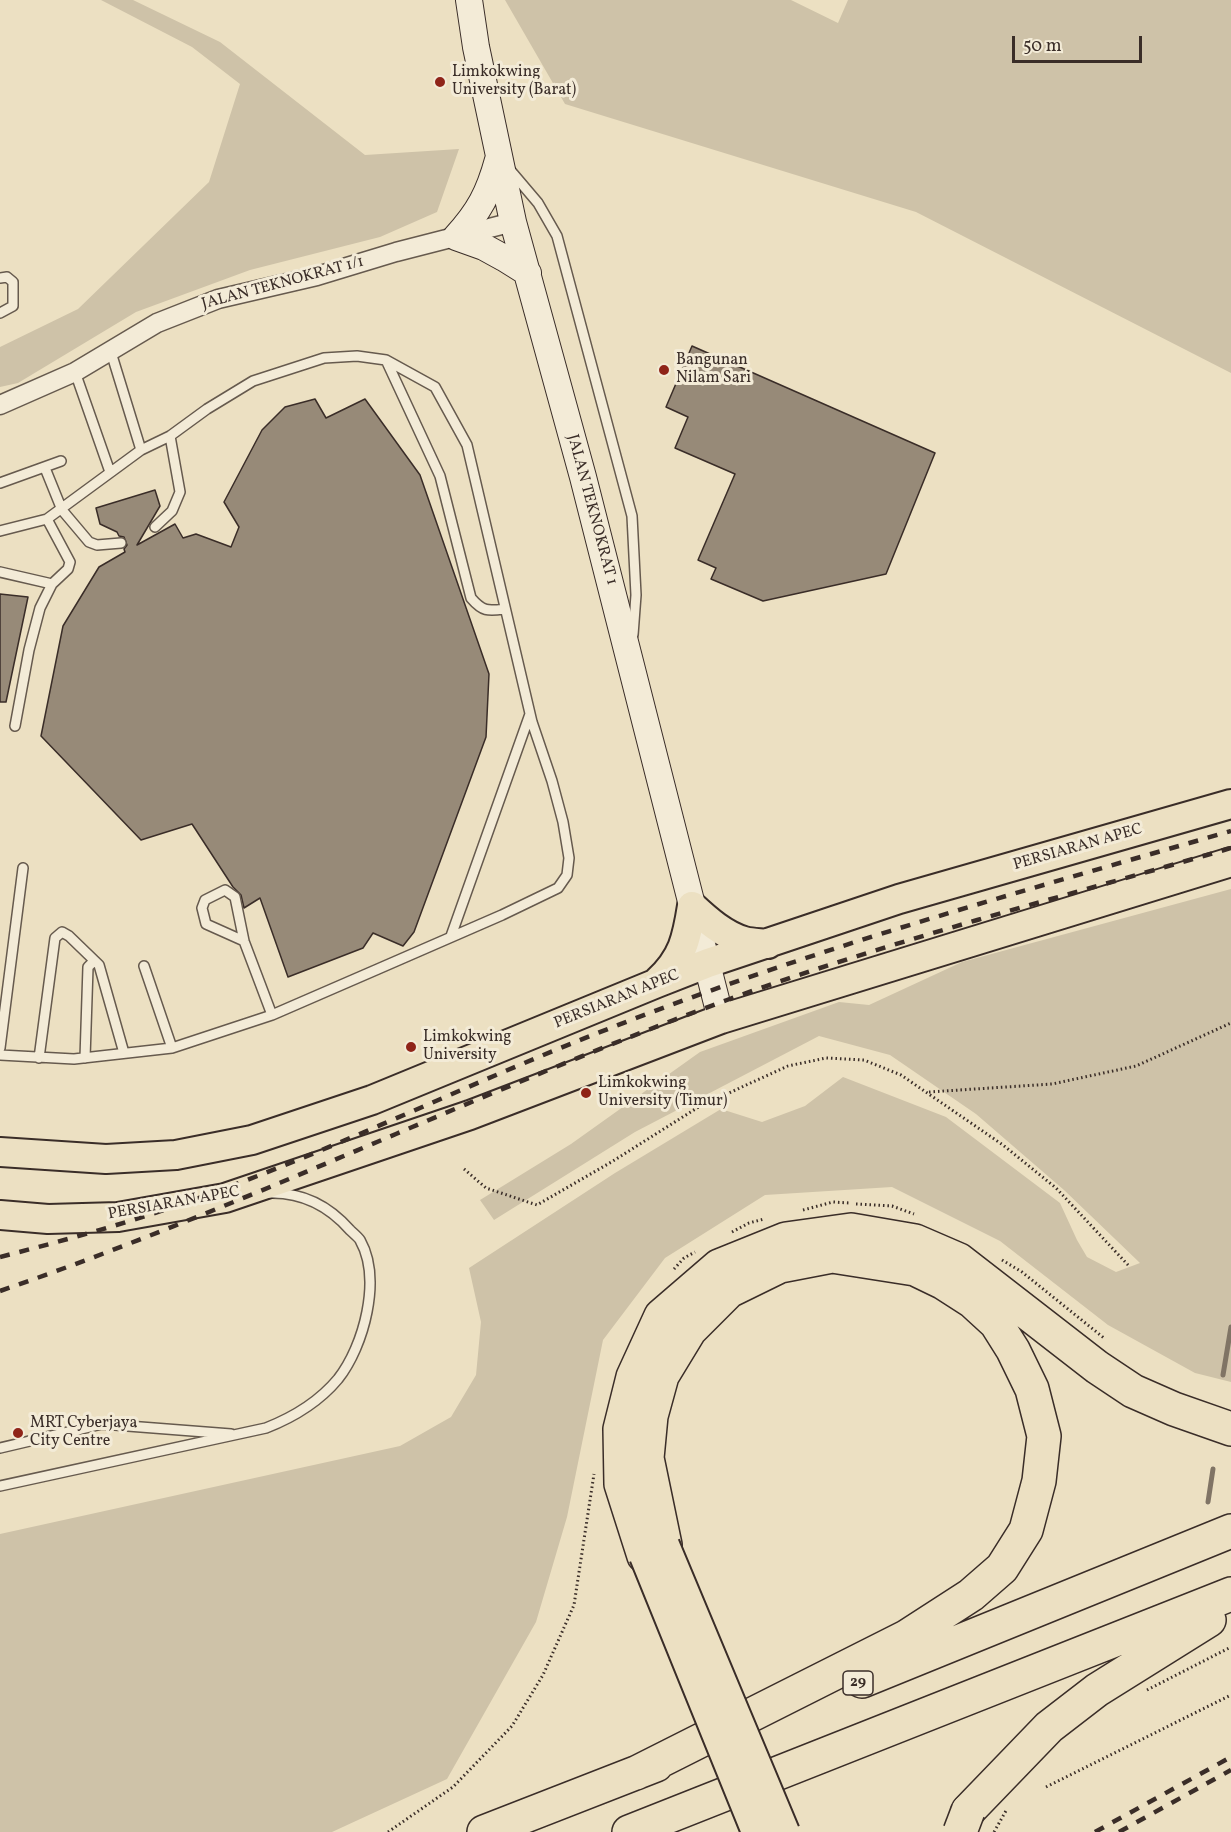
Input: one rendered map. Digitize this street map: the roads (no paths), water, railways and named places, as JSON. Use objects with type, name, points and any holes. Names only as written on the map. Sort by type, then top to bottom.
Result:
[{"type":"highway","points":[[655,1550],[621,1484],[620,1429],[633,1377],[661,1316],[719,1266],[786,1239],[851,1230],[915,1240],[959,1260],[1097,1367],[1133,1391],[1174,1409],[1231,1429]]},
{"type":"highway","points":[[636,1773],[906,1637],[971,1595],[1002,1568],[1026,1530],[1039,1481],[1044,1436],[1032,1389],[1013,1350],[996,1323],[972,1301],[944,1283],[915,1269],[831,1256],[780,1266],[729,1291],[690,1330],[662,1376],[651,1416],[647,1458],[655,1550]]},
{"type":"highway","name":"29","points":[[484,1832],[636,1773],[1231,1531]]},
{"type":"highway","points":[[629,1832],[1231,1594]]},
{"type":"highway","points":[[964,1822],[1049,1728],[1097,1690],[1231,1606]]},
{"type":"main road","name":"JALAN TEKNOKRAT 1","points":[[470,0],[476,47],[513,222],[583,477],[721,1019]]},
{"type":"main road","points":[[499,157],[492,182],[480,208],[456,237],[484,247],[528,273]]},
{"type":"main road","name":"PERSIARAN APEC","points":[[0,1152],[106,1160],[176,1155],[252,1140],[372,1100],[708,963],[899,899],[1231,804]]},
{"type":"main road","name":"PERSIARAN APEC","points":[[0,1215],[48,1219],[118,1217],[225,1198],[470,1115],[721,1019],[1231,862]]},
{"type":"main road","points":[[692,906],[706,920],[725,932],[744,941],[768,944]]},
{"type":"main road","points":[[657,982],[679,957],[687,937],[692,906]]},
{"type":"main road","points":[[655,1550],[756,1832]]},
{"type":"main road","points":[[655,1550],[785,1832]]},
{"type":"street","name":"JALAN TEKNOKRAT 1/1","points":[[0,405],[75,372],[157,322],[218,299],[317,276],[513,222]]},
{"type":"lane","points":[[499,157],[538,203],[557,236],[632,516],[636,595],[631,665]]},
{"type":"lane","points":[[0,278],[7,277],[13,282],[14,303],[0,313]]},
{"type":"lane","points":[[110,349],[141,450]]},
{"type":"lane","points":[[0,531],[48,519],[141,450],[170,436],[207,409],[253,381],[324,358],[357,356],[386,360],[435,387],[464,436],[530,714],[563,822],[569,858],[567,875],[558,888],[502,915],[272,1015],[172,1048],[85,1058],[0,1055]]},
{"type":"lane","points":[[386,360],[440,476],[471,598],[478,607],[488,611],[506,609]]},
{"type":"lane","points":[[75,372],[110,471]]},
{"type":"lane","points":[[155,527],[172,511],[180,492],[170,436]]},
{"type":"lane","points":[[0,483],[61,461]]},
{"type":"lane","points":[[45,468],[62,510],[89,542],[97,545],[122,543]]},
{"type":"lane","points":[[15,726],[29,650],[40,608],[52,584],[68,569],[70,562],[48,519]]},
{"type":"lane","points":[[0,572],[52,584]]},
{"type":"lane","points":[[451,936],[530,714]]},
{"type":"lane","points":[[0,1048],[23,868]]},
{"type":"lane","points":[[244,941],[206,924],[202,908],[204,900],[225,890],[235,897],[244,941],[272,1015]]},
{"type":"lane","points":[[39,1058],[55,938],[62,932],[99,965],[124,1053]]},
{"type":"lane","points":[[85,1058],[88,968],[94,961]]},
{"type":"lane","points":[[144,966],[172,1048]]},
{"type":"lane","points":[[0,1485],[242,1435],[266,1428],[295,1416],[315,1402],[338,1380],[354,1355],[363,1334],[369,1300],[369,1269],[360,1240],[322,1205],[298,1196],[272,1193],[225,1198]]},
{"type":"lane","points":[[0,1448],[102,1424],[242,1435]]},
{"type":"waterway","points":[[1223,1375],[1231,1327]]},
{"type":"waterway","points":[[1208,1502],[1213,1469]]},
{"type":"railway","points":[[0,1257],[156,1213],[258,1176],[562,1047],[766,971],[920,922],[1231,831]]},
{"type":"railway","points":[[0,1291],[183,1222],[545,1071],[727,1000],[915,938],[1231,848]]},
{"type":"railway","points":[[1095,1832],[1231,1757]]},
{"type":"railway","points":[[1119,1832],[1231,1770]]},
{"type":"place","name":"Limkokwing University (Barat)","points":[[440,82]]},
{"type":"place","name":"Bangunan Nilam Sari","points":[[664,370]]},
{"type":"place","name":"Limkokwing University","points":[[411,1047]]},
{"type":"place","name":"Limkokwing University (Timur)","points":[[586,1093]]},
{"type":"place","name":"MRT Cyberjaya City Centre","points":[[18,1433]]}]
